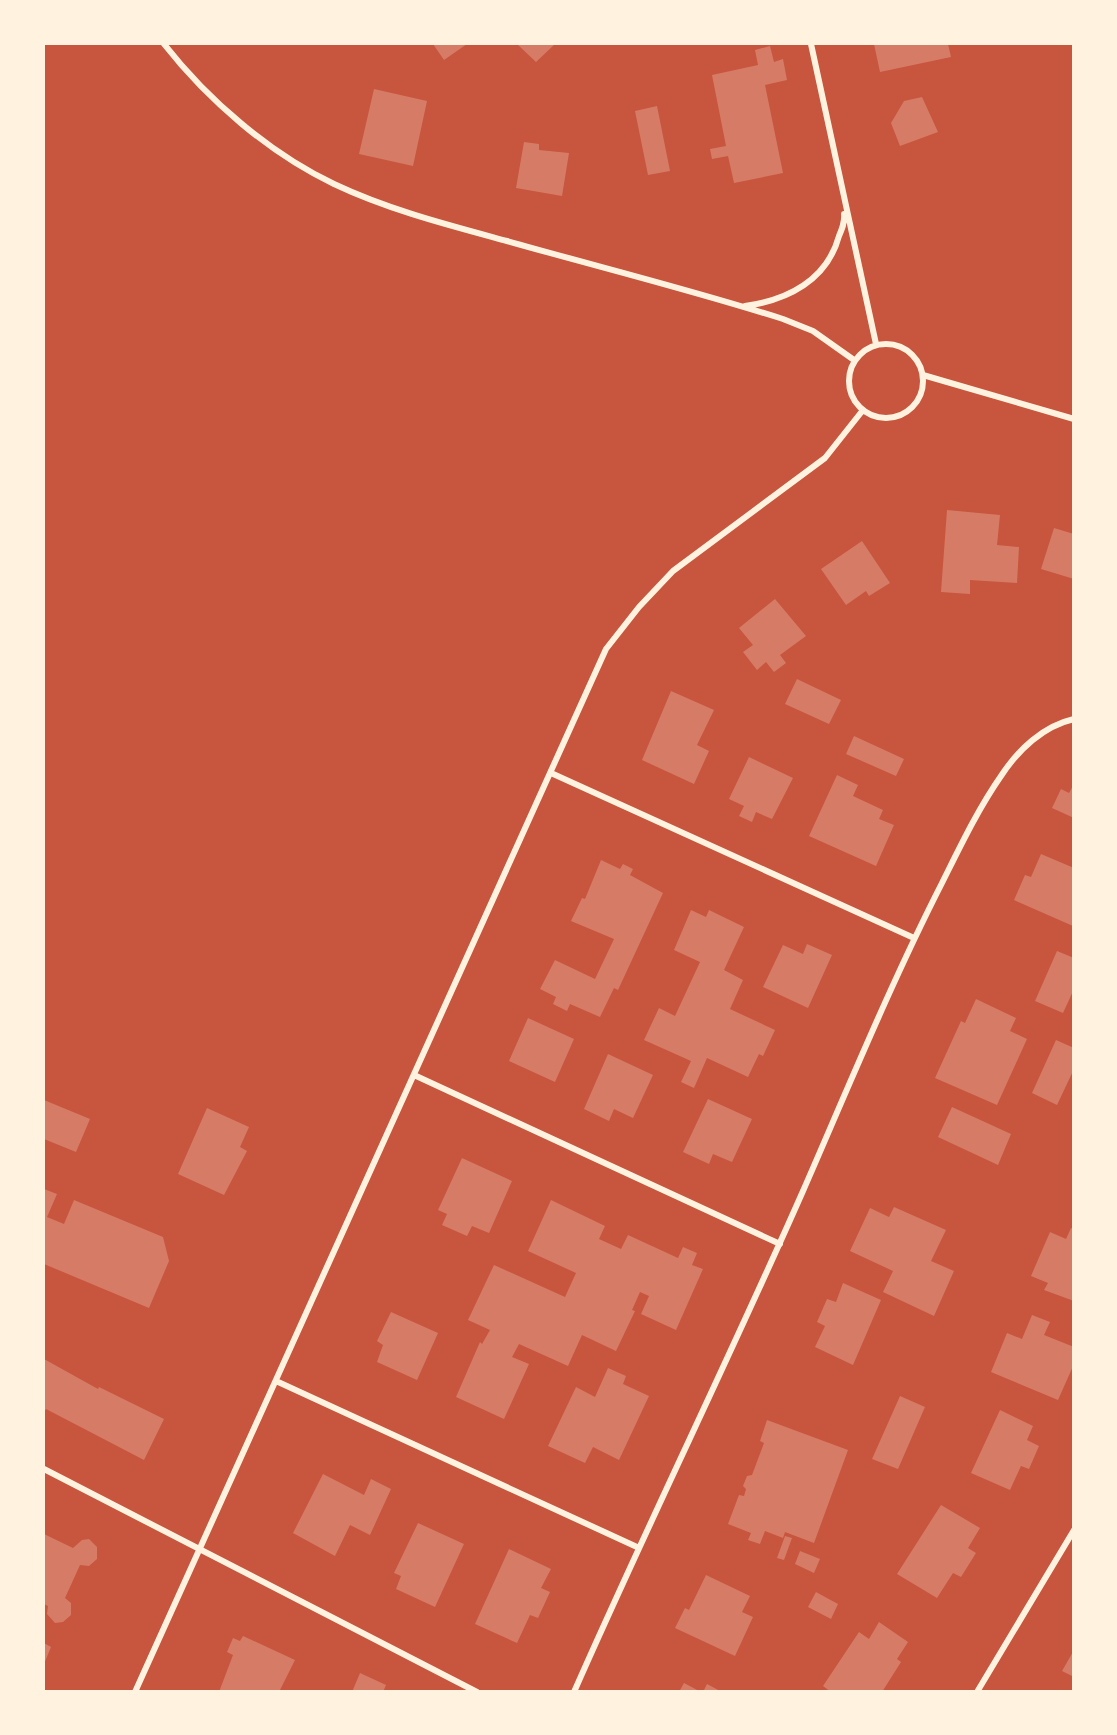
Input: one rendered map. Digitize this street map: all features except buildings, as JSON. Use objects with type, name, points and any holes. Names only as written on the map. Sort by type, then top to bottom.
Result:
[{"type":"street","points":[[164,44],[179,64],[228,112],[279,151],[332,183],[380,204],[442,224],[742,306],[813,331],[854,360]]},
{"type":"street","points":[[811,44],[876,344]]},
{"type":"street","points":[[742,306],[766,303],[795,293],[819,274],[836,248],[844,219],[842,189]]},
{"type":"street","points":[[876,344],[902,347],[916,358],[923,375],[922,391],[908,411],[885,418],[863,410],[850,393],[849,372],[854,360],[863,350],[876,344]]},
{"type":"street","points":[[923,375],[1074,419]]},
{"type":"street","points":[[135,1692],[606,649],[639,607],[673,571],[825,458],[863,410]]},
{"type":"street","points":[[574,1692],[638,1547],[780,1244],[914,938],[1001,776],[1028,743],[1062,722],[1074,719]]},
{"type":"street","points":[[551,773],[914,938]]},
{"type":"street","points":[[414,1075],[780,1244]]},
{"type":"street","points":[[276,1381],[638,1547]]},
{"type":"street","points":[[44,1468],[477,1692]]},
{"type":"street","points":[[977,1692],[1074,1530]]}]
